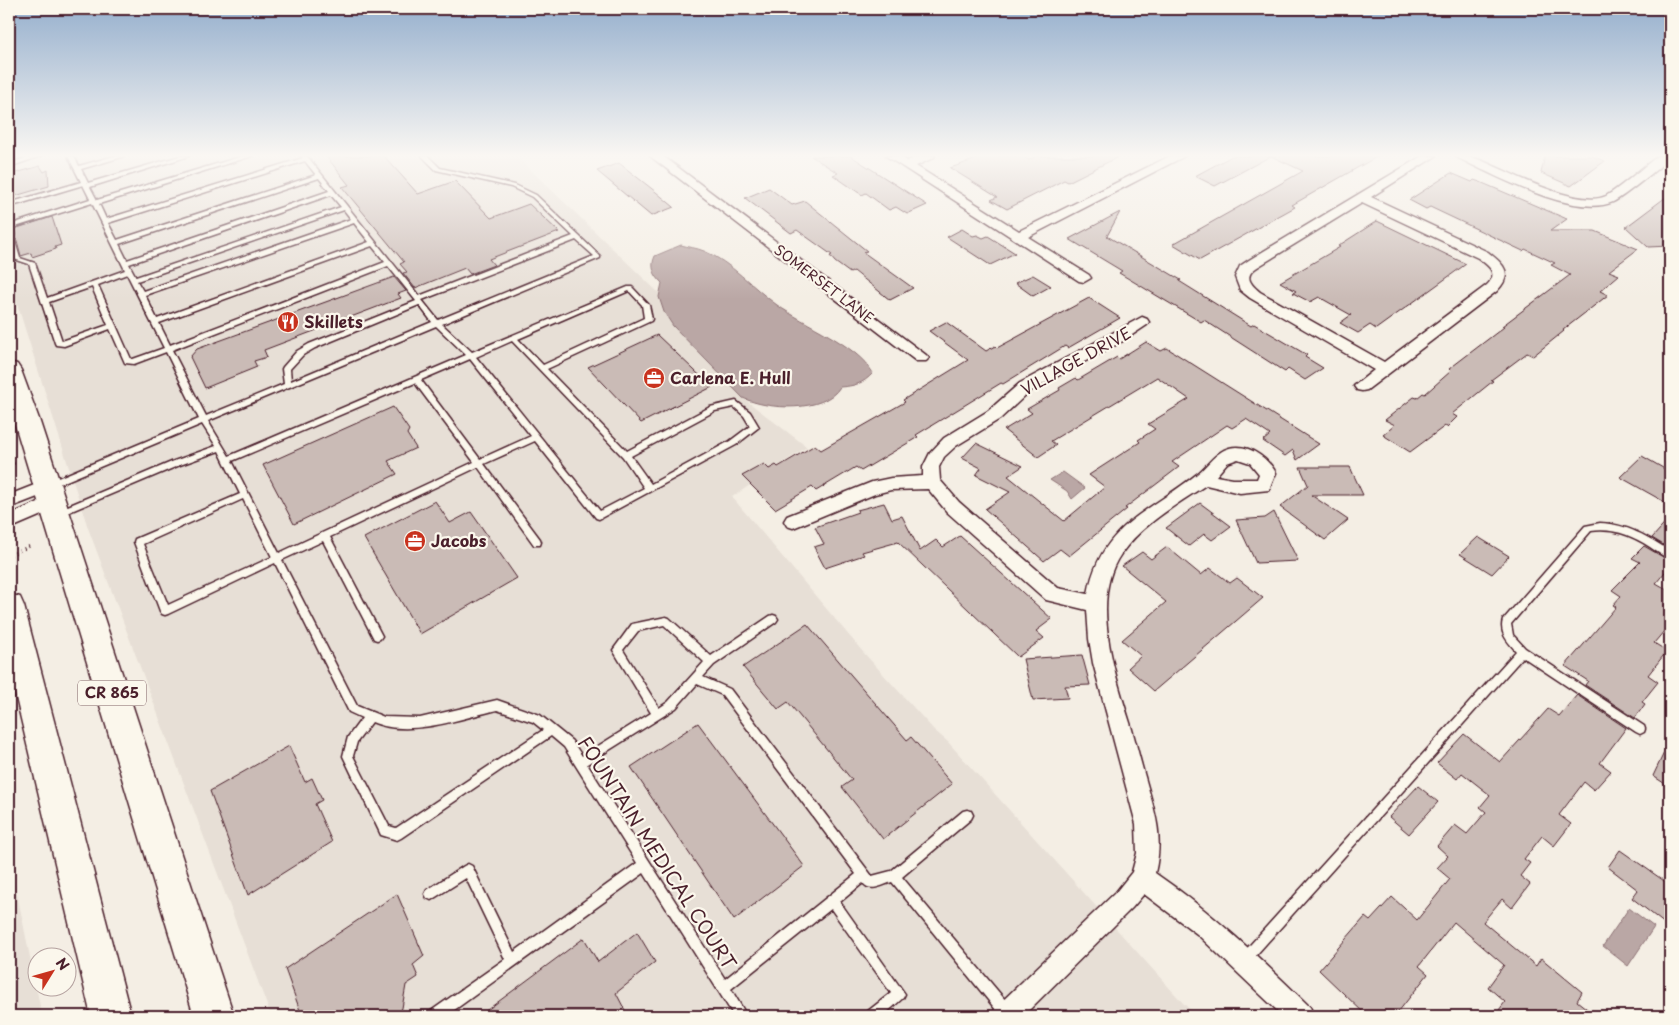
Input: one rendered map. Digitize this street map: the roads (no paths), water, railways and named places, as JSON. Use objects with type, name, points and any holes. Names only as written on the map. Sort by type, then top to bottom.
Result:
[{"type":"main road","name":"CR 865","points":[[9,370],[214,1016]]},
{"type":"main road","points":[[9,606],[111,1016]]},
{"type":"street","name":"SOMERSET LANE","points":[[719,204],[921,358]]},
{"type":"street","points":[[969,204],[1084,278]]},
{"type":"street","points":[[1020,236],[1084,204]]},
{"type":"street","points":[[1352,204],[1254,263],[1245,269],[1242,277],[1245,287],[1255,296],[1384,369]]},
{"type":"street","points":[[1362,386],[1492,288],[1499,281],[1500,273],[1495,264],[1483,255],[1374,204]]},
{"type":"street","name":"VILLAGE DRIVE","points":[[932,482],[931,467],[938,453],[950,442],[994,415],[1025,387],[1118,338],[1142,322]]},
{"type":"street","points":[[1006,1015],[1124,900],[1142,878],[1148,853],[1147,824],[1100,653],[1098,604],[1104,568],[1112,552],[1122,539],[1148,517],[1204,478]]},
{"type":"street","points":[[793,521],[872,488],[891,484],[932,482],[953,507],[1053,595],[1098,604]]},
{"type":"street","points":[[9,502],[52,501]]},
{"type":"street","points":[[9,522],[52,501]]},
{"type":"street","points":[[1142,878],[1173,899],[1244,960],[1301,1016]]},
{"type":"lane","points":[[9,227],[89,204]]},
{"type":"lane","name":"FOUNTAIN MEDICAL COURT","points":[[96,204],[204,421],[221,448],[353,708],[384,722],[420,723],[497,705],[536,718],[568,744],[741,1016]]},
{"type":"lane","points":[[105,222],[161,204]]},
{"type":"lane","points":[[115,243],[235,204]]},
{"type":"lane","points":[[125,263],[298,204]]},
{"type":"lane","points":[[343,204],[437,323],[471,356],[599,516],[733,443],[755,427],[747,414],[736,404],[713,409],[626,455]]},
{"type":"lane","points":[[52,501],[204,421],[598,257],[542,204]]},
{"type":"lane","points":[[134,280],[346,208]]},
{"type":"lane","points":[[141,294],[355,220]]},
{"type":"lane","points":[[9,232],[18,259],[32,263],[59,343],[64,344],[112,326]]},
{"type":"lane","points":[[288,385],[286,369],[300,354],[312,346],[577,237]]},
{"type":"lane","points":[[155,322],[374,243]]},
{"type":"lane","points":[[94,284],[128,361],[134,362],[389,263]]},
{"type":"lane","points":[[45,302],[130,271]]},
{"type":"lane","points":[[227,460],[630,288],[645,305],[648,319],[542,368]]},
{"type":"lane","points":[[513,338],[626,455],[649,488]]},
{"type":"lane","points":[[416,379],[537,542]]},
{"type":"lane","points":[[245,495],[138,542],[165,611],[536,437]]},
{"type":"lane","points":[[52,501],[221,448]]},
{"type":"lane","points":[[1640,729],[1522,651],[1509,637],[1506,623],[1588,528],[1600,525],[1614,526],[1639,537],[1670,555]]},
{"type":"lane","points":[[324,536],[377,636]]},
{"type":"lane","points":[[580,763],[672,705],[710,662],[773,619]]},
{"type":"lane","points":[[657,714],[618,650],[635,628],[666,621],[710,662]]},
{"type":"lane","points":[[1244,960],[1522,651]]},
{"type":"lane","points":[[696,678],[726,692],[870,882],[894,876],[967,815]]},
{"type":"lane","points":[[370,716],[352,740],[348,756],[385,831],[397,834],[551,730]]},
{"type":"lane","points":[[436,1016],[645,865]]},
{"type":"lane","points":[[431,894],[468,870],[512,961]]},
{"type":"lane","points":[[723,988],[864,875]]},
{"type":"lane","points":[[894,876],[1006,1015]]},
{"type":"lane","points":[[832,900],[899,994],[873,1016]]},
{"type":"place","name":"Skillets","points":[[288,322]]},
{"type":"place","name":"Carlena E. Hull","points":[[654,378]]},
{"type":"place","name":"Jacobs","points":[[415,541]]}]
